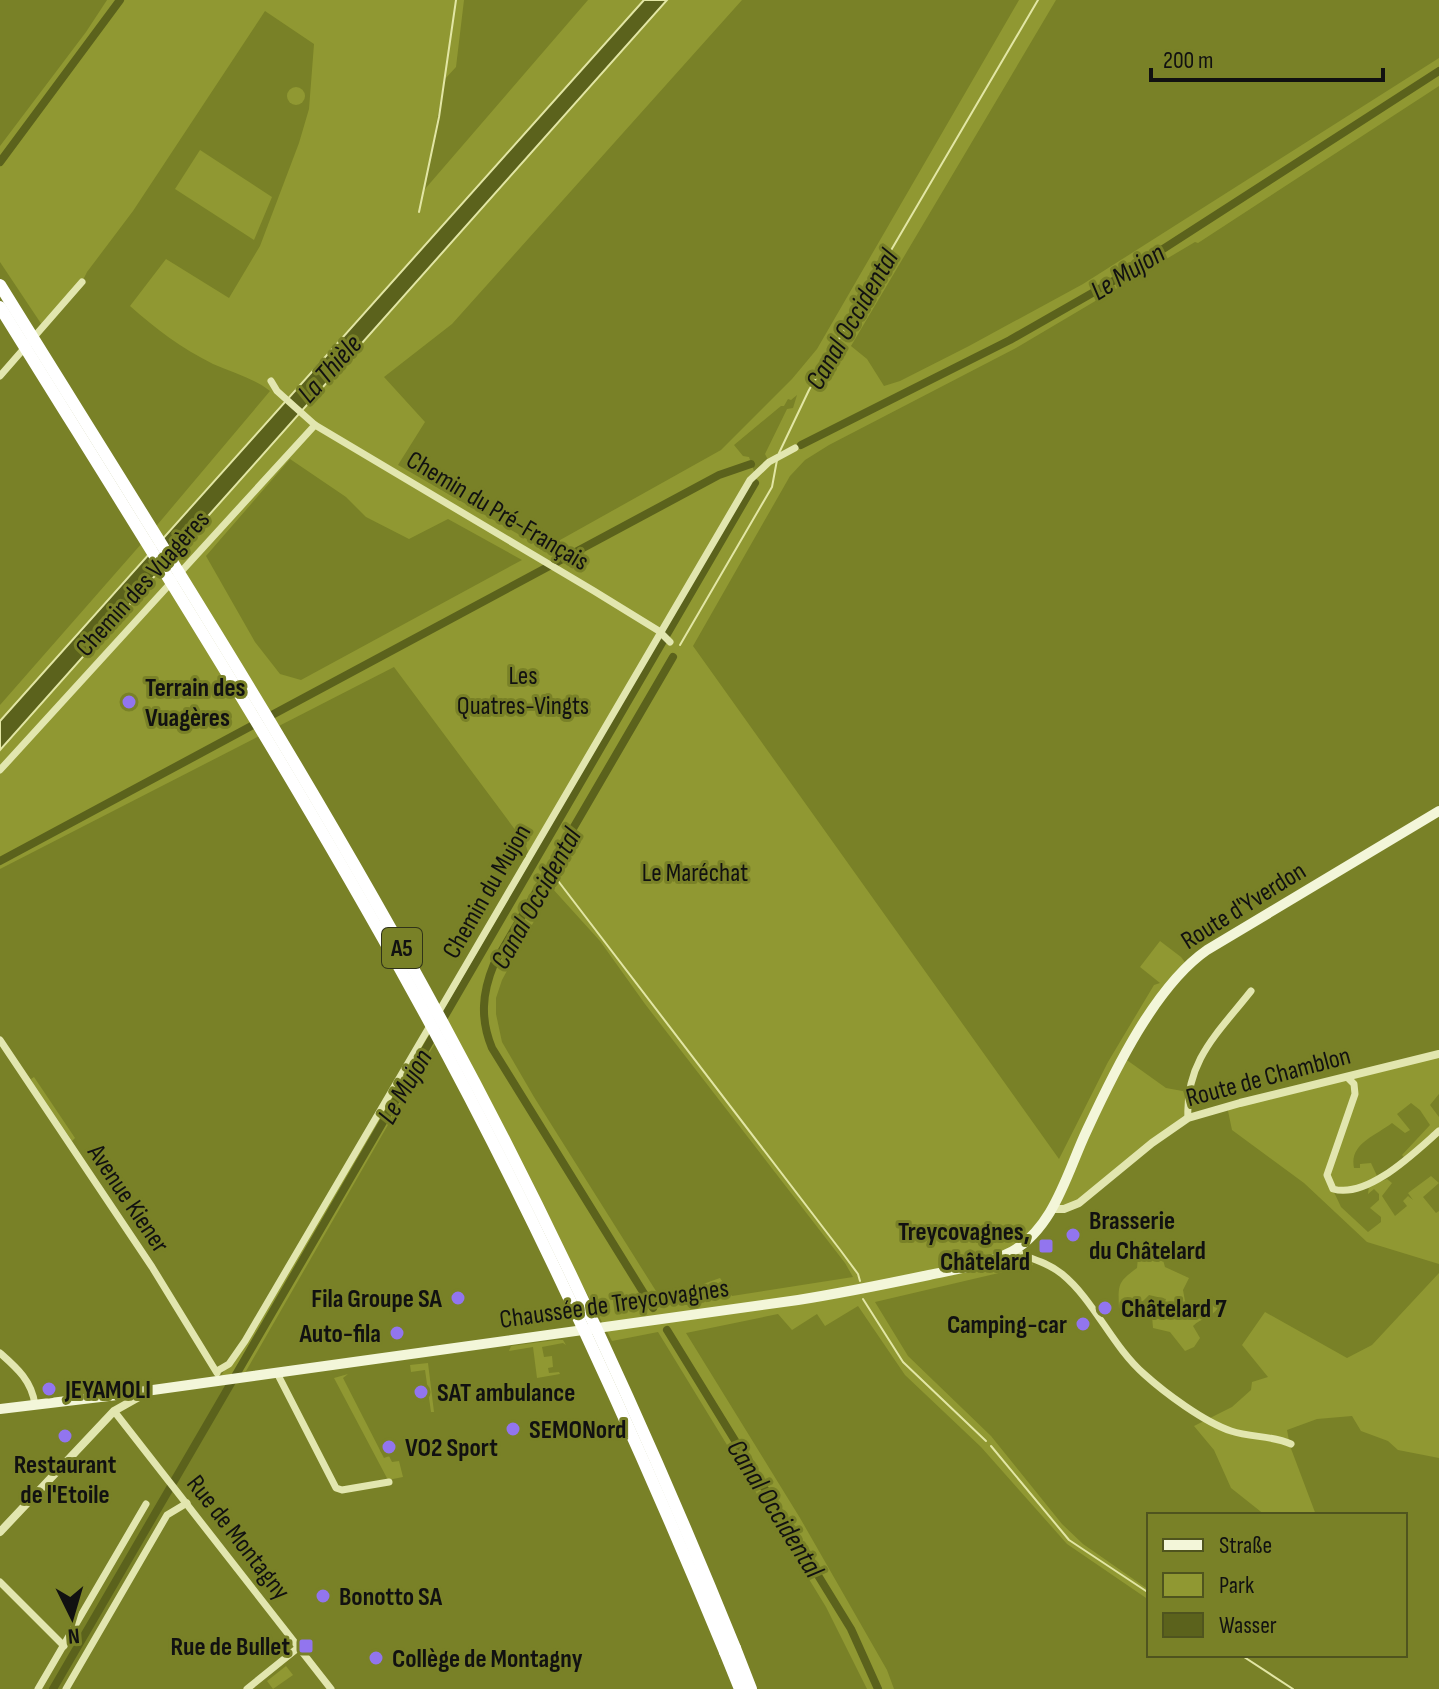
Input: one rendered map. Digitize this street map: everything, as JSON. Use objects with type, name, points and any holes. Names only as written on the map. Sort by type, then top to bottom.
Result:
[{"type":"highway","name":"A5","points":[[0,285],[280,740],[445,1026],[590,1312],[692,1542],[751,1689]]},
{"type":"highway","name":"A5","points":[[0,307],[271,747],[437,1036],[533,1220],[605,1372],[740,1689]]},
{"type":"main road","name":"Route d'Yverdon","points":[[1052,1209],[1086,1131],[1124,1058],[1159,999],[1187,965],[1217,943],[1439,811]]},
{"type":"main road","name":"Route de Chamblon","points":[[1012,1251],[1035,1233],[1052,1209]]},
{"type":"main road","name":"Chaussée de Treycovagnes","points":[[0,1409],[117,1395],[220,1378],[242,1378],[851,1291],[966,1267],[1012,1251]]},
{"type":"street","points":[[0,376],[82,282]]},
{"type":"street","name":"Chemin du Pré-Français","points":[[271,381],[277,391],[313,423],[539,557],[659,631],[670,642]]},
{"type":"street","name":"Chemin des Vuagères","points":[[0,770],[313,423]]},
{"type":"street","name":"Chemin du Mujon","points":[[220,1378],[245,1341],[741,495],[761,468],[795,448]]},
{"type":"street","points":[[1188,1118],[1188,1092],[1194,1069],[1207,1047],[1251,991]]},
{"type":"street","name":"Avenue Kiener","points":[[0,1040],[3,1051],[137,1244],[220,1378]]},
{"type":"street","name":"Route de Chamblon","points":[[1052,1209],[1064,1209],[1079,1203],[1152,1143],[1188,1118],[1439,1054]]},
{"type":"street","points":[[1347,1077],[1354,1084],[1355,1094],[1327,1175],[1333,1189],[1343,1192],[1390,1172],[1439,1131]]},
{"type":"street","points":[[1012,1251],[1051,1266],[1065,1276],[1130,1361],[1145,1376],[1202,1416],[1232,1432],[1281,1439],[1291,1444]]},
{"type":"street","points":[[0,1353],[17,1368],[30,1386],[35,1405]]},
{"type":"street","points":[[277,1373],[336,1488],[342,1490],[389,1482]]},
{"type":"street","points":[[0,1532],[114,1411],[152,1390]]},
{"type":"street","points":[[114,1411],[117,1395]]},
{"type":"street","points":[[94,1398],[114,1411]]},
{"type":"street","name":"Rue de Montagny","points":[[114,1411],[331,1689]]},
{"type":"street","points":[[66,1689],[167,1515],[187,1503]]},
{"type":"street","points":[[38,1689],[146,1504]]},
{"type":"street","points":[[0,1582],[64,1646]]},
{"type":"street","points":[[247,1689],[299,1647]]},
{"type":"green space","points":[[107,0],[464,0],[456,67],[444,80],[425,189],[588,0],[644,0],[0,721],[0,705],[270,391],[190,351],[130,306],[166,259],[229,298],[260,246],[309,109],[314,44],[265,11],[133,211],[82,282],[42,325],[0,262],[0,146]]},
{"type":"green space","points":[[667,0],[742,0],[452,324],[384,377],[425,422],[398,465],[544,549],[721,450],[792,379],[817,349],[1019,0],[1056,0],[851,346],[867,359],[884,386],[969,346],[1083,284],[1439,58],[1439,86],[1198,243],[1016,348],[805,460],[790,476],[693,646],[1059,1159],[1108,1062],[1154,985],[1160,983],[1140,967],[1160,941],[1187,965],[1124,1058],[1166,1088],[1188,1092],[1188,1118],[1079,1203],[1052,1209],[1013,1251],[1030,1258],[1033,1265],[875,1302],[908,1356],[991,1436],[1062,1524],[1083,1544],[1147,1589],[1147,1599],[1067,1544],[981,1447],[905,1375],[858,1306],[825,1326],[817,1314],[792,1330],[778,1314],[686,1333],[800,1518],[887,1670],[894,1689],[867,1689],[826,1607],[658,1332],[612,1341],[445,1026],[242,1378],[218,1381],[401,1073],[442,1014],[528,852],[525,843],[394,667],[0,869],[0,750]],"holes":[[[797,395],[793,408],[787,409],[765,454],[769,462],[755,474],[749,457],[743,456],[734,445],[784,406],[788,399]],[[290,459],[346,497],[366,517],[409,539],[448,519],[522,560],[301,680],[280,674],[255,642],[206,556]],[[552,888],[600,941],[853,1277],[732,1296],[720,1278],[661,1299],[502,1042],[496,998],[502,980]]]},
{"type":"green space","points":[[292,87],[300,87],[305,96],[303,103],[292,105],[287,100],[287,92]]},
{"type":"green space","points":[[200,150],[272,197],[254,240],[175,189]]},
{"type":"green space","points":[[1439,1054],[1439,1094],[1430,1105],[1439,1117],[1439,1131],[1406,1160],[1402,1155],[1430,1125],[1411,1103],[1397,1114],[1410,1130],[1405,1133],[1392,1123],[1365,1141],[1355,1153],[1354,1168],[1371,1163],[1378,1178],[1354,1188],[1333,1190],[1341,1207],[1368,1232],[1381,1222],[1381,1217],[1370,1208],[1379,1200],[1379,1194],[1374,1189],[1368,1194],[1369,1186],[1387,1179],[1392,1183],[1382,1196],[1395,1216],[1407,1206],[1403,1201],[1408,1196],[1413,1200],[1408,1193],[1431,1176],[1439,1183],[1423,1197],[1436,1213],[1439,1211],[1439,1264],[1367,1242],[1304,1183],[1232,1130],[1227,1106]]},
{"type":"green space","points":[[34,1077],[75,1138],[72,1141],[33,1083],[31,1079]]},
{"type":"green space","points":[[1161,1253],[1165,1267],[1189,1278],[1183,1290],[1185,1301],[1195,1309],[1212,1302],[1218,1308],[1193,1326],[1200,1338],[1194,1347],[1185,1351],[1170,1332],[1153,1328],[1152,1316],[1157,1306],[1163,1307],[1166,1299],[1149,1295],[1132,1312],[1119,1308],[1120,1284],[1137,1268],[1138,1257]]},
{"type":"green space","points":[[1439,1273],[1439,1458],[1398,1450],[1388,1441],[1361,1431],[1352,1416],[1317,1419],[1287,1430],[1315,1513],[1262,1513],[1231,1488],[1214,1450],[1194,1426],[1232,1407],[1251,1390],[1252,1382],[1268,1377],[1242,1345],[1265,1312],[1347,1358],[1372,1345]]},
{"type":"green space","points":[[563,1340],[566,1345],[542,1347],[544,1357],[552,1356],[553,1367],[548,1368],[549,1373],[560,1374],[537,1378],[533,1347],[509,1351],[511,1346]]},
{"type":"green space","points":[[428,1363],[434,1412],[431,1412],[425,1370],[411,1372],[410,1365]]},
{"type":"green space","points":[[348,1374],[343,1378],[384,1458],[389,1456],[392,1462],[399,1461],[403,1477],[388,1480],[334,1378]]},
{"type":"green space","points":[[286,1666],[293,1675],[273,1689],[267,1681]]},
{"type":"water","name":"La Thièle","points":[[644,0],[667,0],[0,750],[0,721]]},
{"type":"waterway","points":[[0,162],[120,0]]},
{"type":"waterway","points":[[419,212],[439,117],[456,0]]},
{"type":"waterway","name":"Canal Occidental","points":[[779,453],[809,390],[1038,0]]},
{"type":"waterway","name":"Le Mujon","points":[[801,445],[1010,340],[1115,280],[1439,71]]},
{"type":"waterway","name":"Canal Occidental","points":[[680,645],[772,487],[777,460]]},
{"type":"waterway","points":[[0,861],[719,475],[751,464]]},
{"type":"waterway","name":"Le Mujon","points":[[53,1689],[755,483]]},
{"type":"waterway","name":"Canal Occidental","points":[[653,1308],[492,1048],[484,1006],[494,964],[673,657]]},
{"type":"waterway","points":[[549,869],[841,1251],[860,1281]]},
{"type":"waterway","points":[[863,1299],[903,1362],[986,1441]]},
{"type":"waterway","name":"Canal Occidental","points":[[667,1330],[851,1629],[878,1689]]},
{"type":"waterway","points":[[991,1446],[1069,1540],[1147,1592]]},
{"type":"waterway","points":[[1244,1657],[1293,1689]]},
{"type":"place","name":"Terrain des Vuagères","points":[[129,702]]},
{"type":"place","name":"Brasserie du Châtelard","points":[[1073,1235]]},
{"type":"place","name":"Treycovagnes, Châtelard","points":[[1046,1246]]},
{"type":"place","name":"Fila Groupe SA","points":[[458,1298]]},
{"type":"place","name":"Châtelard 7","points":[[1105,1308]]},
{"type":"place","name":"Camping-car","points":[[1083,1324]]},
{"type":"place","name":"Auto-fila","points":[[397,1333]]},
{"type":"place","name":"JEYAMOLI","points":[[49,1389]]},
{"type":"place","name":"SAT ambulance","points":[[421,1392]]},
{"type":"place","name":"SEMONord","points":[[513,1429]]},
{"type":"place","name":"Restaurant de l'Etoile","points":[[65,1436]]},
{"type":"place","name":"VO2 Sport","points":[[389,1447]]},
{"type":"place","name":"Bonotto SA","points":[[323,1596]]},
{"type":"place","name":"Rue de Bullet","points":[[306,1646]]},
{"type":"place","name":"Collège de Montagny","points":[[376,1658]]},
{"type":"park label","name":"Les Quatres-Vingts","points":[[523,690]]},
{"type":"park label","name":"Le Maréchat","points":[[695,872]]}]
